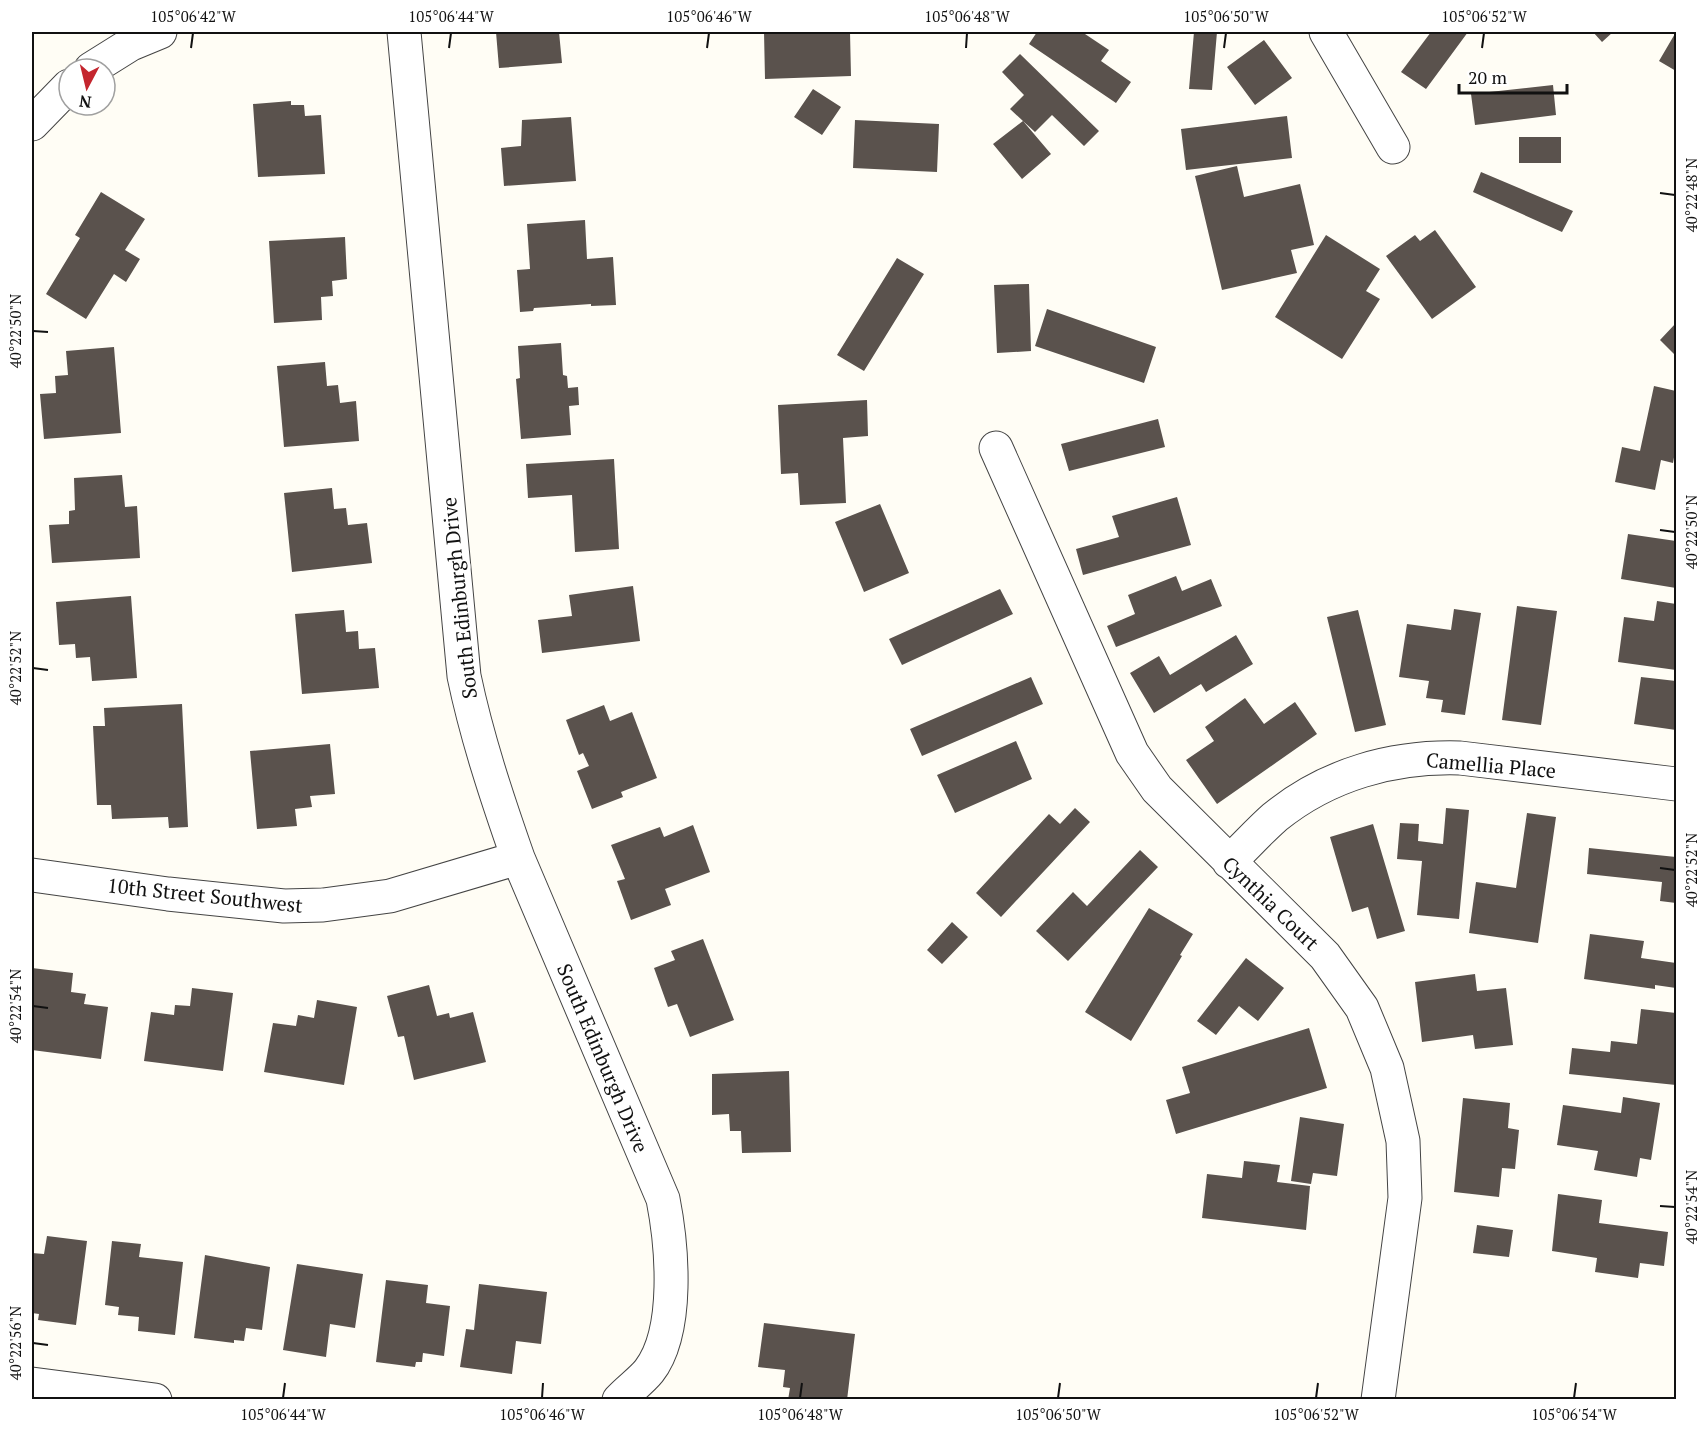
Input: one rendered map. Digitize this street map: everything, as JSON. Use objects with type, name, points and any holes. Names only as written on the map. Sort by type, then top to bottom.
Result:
[{"type":"street","points":[[110,57],[131,44],[160,32]]},
{"type":"street","name":"South Edinburgh Drive","points":[[404,32],[465,675],[495,792],[518,858],[663,1199],[672,1263],[667,1321],[650,1370],[619,1400]]},
{"type":"street","points":[[1326,32],[1393,147]]},
{"type":"street","points":[[32,124],[57,98]]},
{"type":"street","name":"Cynthia Court","points":[[996,448],[1132,753],[1156,789],[1325,956],[1362,1008],[1387,1068],[1403,1141],[1405,1198],[1377,1400]]},
{"type":"street","name":"Camellia Place","points":[[1229,862],[1275,818],[1330,782],[1364,769],[1425,757],[1460,758],[1677,784]]},
{"type":"street","name":"10th Street Southwest","points":[[32,875],[249,903],[284,906],[323,905],[390,896],[518,858]]},
{"type":"street","points":[[32,1384],[155,1400]]},
{"type":"building","points":[[496,32],[559,32],[562,63],[499,68]]},
{"type":"building","points":[[764,32],[850,32],[851,76],[765,79]]},
{"type":"building","points":[[1037,32],[1087,32],[1085,34],[1109,50],[1101,61],[1131,82],[1116,103],[1029,44]]},
{"type":"building","points":[[1194,32],[1217,32],[1212,90],[1189,89]]},
{"type":"building","points":[[1431,32],[1468,32],[1426,89],[1401,72]]},
{"type":"building","points":[[1593,32],[1613,32],[1602,42]]},
{"type":"building","points":[[1676,32],[1676,71],[1659,61]]},
{"type":"building","points":[[1264,40],[1292,78],[1255,105],[1227,67]]},
{"type":"building","points":[[1020,54],[1099,131],[1084,146],[1052,115],[1035,132],[1010,109],[1024,95],[1002,72]]},
{"type":"building","points":[[1553,85],[1556,115],[1475,125],[1471,94]]},
{"type":"building","points":[[813,89],[841,107],[822,135],[794,117]]},
{"type":"building","points":[[291,101],[291,105],[304,105],[305,116],[321,115],[325,174],[258,177],[253,104]]},
{"type":"building","points":[[1287,116],[1292,158],[1186,170],[1181,129]]},
{"type":"building","points":[[571,117],[576,181],[504,186],[501,148],[521,146],[522,120]]},
{"type":"building","points":[[855,120],[939,124],[937,172],[853,168]]},
{"type":"building","points":[[1023,121],[1051,154],[1022,179],[993,144]]},
{"type":"building","points":[[1519,137],[1561,137],[1561,163],[1519,163]]},
{"type":"building","points":[[1237,166],[1244,197],[1300,184],[1314,245],[1291,250],[1297,273],[1222,290],[1195,176]]},
{"type":"building","points":[[1481,172],[1573,211],[1562,232],[1473,192]]},
{"type":"building","points":[[101,192],[145,219],[125,250],[140,259],[126,282],[114,274],[86,319],[46,294],[80,238],[75,235]]},
{"type":"building","points":[[585,220],[587,259],[613,257],[616,305],[591,306],[591,304],[534,308],[533,311],[520,312],[517,270],[530,269],[527,224]]},
{"type":"building","points":[[1435,230],[1476,287],[1432,319],[1386,256],[1415,235],[1420,241]]},
{"type":"building","points":[[1326,235],[1380,269],[1366,291],[1380,299],[1342,359],[1275,317]]},
{"type":"building","points":[[345,237],[347,279],[332,281],[333,296],[321,297],[322,320],[274,323],[269,241]]},
{"type":"building","points":[[897,258],[924,274],[864,371],[837,355]]},
{"type":"building","points":[[1029,284],[1031,351],[997,353],[994,285]]},
{"type":"building","points":[[1047,309],[1156,347],[1144,383],[1035,346]]},
{"type":"building","points":[[1676,323],[1676,356],[1660,340]]},
{"type":"building","points":[[561,343],[563,375],[567,376],[568,388],[578,387],[579,405],[569,406],[571,435],[521,439],[516,379],[520,378],[518,346]]},
{"type":"building","points":[[114,347],[121,433],[44,439],[40,394],[56,393],[55,376],[68,375],[66,351]]},
{"type":"building","points":[[325,362],[327,386],[338,385],[340,403],[356,401],[359,441],[284,447],[277,366]]},
{"type":"building","points":[[1654,386],[1676,391],[1676,446],[1673,463],[1661,460],[1655,490],[1615,482],[1622,447],[1640,451]]},
{"type":"building","points":[[867,400],[868,436],[843,438],[846,503],[800,505],[798,473],[781,474],[778,405]]},
{"type":"building","points":[[1158,419],[1165,447],[1069,471],[1061,444]]},
{"type":"building","points":[[614,459],[619,549],[575,552],[572,495],[528,498],[526,464]]},
{"type":"building","points":[[122,475],[125,507],[137,506],[140,558],[52,563],[49,525],[69,524],[69,511],[75,510],[74,478]]},
{"type":"building","points":[[332,488],[334,509],[346,508],[348,525],[367,523],[372,563],[292,572],[284,493]]},
{"type":"building","points":[[1177,497],[1191,545],[1083,575],[1076,549],[1119,537],[1112,516]]},
{"type":"building","points":[[880,504],[909,573],[864,592],[835,522]]},
{"type":"building","points":[[1628,534],[1676,541],[1676,588],[1621,579]]},
{"type":"building","points":[[1176,576],[1182,591],[1211,579],[1222,606],[1116,647],[1107,626],[1135,614],[1128,595]]},
{"type":"building","points":[[633,586],[640,641],[542,653],[538,620],[572,616],[569,595]]},
{"type":"building","points":[[1000,589],[1013,614],[902,665],[889,639]]},
{"type":"building","points":[[131,596],[137,678],[92,681],[90,657],[76,658],[75,644],[59,645],[56,602]]},
{"type":"building","points":[[1657,601],[1676,604],[1676,670],[1618,662],[1624,617],[1654,621]]},
{"type":"building","points":[[1517,606],[1557,611],[1541,725],[1502,720]]},
{"type":"building","points":[[1454,609],[1481,613],[1465,715],[1441,712],[1443,700],[1426,698],[1429,681],[1399,677],[1407,624],[1451,630]]},
{"type":"building","points":[[344,610],[346,632],[358,631],[359,649],[375,648],[379,688],[302,694],[295,614]]},
{"type":"building","points":[[1358,610],[1386,725],[1355,732],[1327,617]]},
{"type":"building","points":[[1236,635],[1253,664],[1206,692],[1201,684],[1154,713],[1130,673],[1159,656],[1170,675]]},
{"type":"building","points":[[1031,677],[1043,704],[922,756],[910,729]]},
{"type":"building","points":[[1641,677],[1676,681],[1676,730],[1634,724]]},
{"type":"building","points":[[1245,698],[1264,724],[1295,702],[1317,734],[1217,804],[1186,760],[1214,741],[1205,727]]},
{"type":"building","points":[[182,704],[188,827],[169,828],[168,817],[112,819],[111,805],[97,805],[93,726],[105,726],[104,708]]},
{"type":"building","points":[[604,705],[610,721],[632,712],[657,778],[621,792],[623,797],[592,809],[577,771],[589,766],[583,753],[579,755],[566,720]]},
{"type":"building","points":[[1016,741],[1032,779],[955,813],[937,775]]},
{"type":"building","points":[[330,744],[335,794],[310,796],[312,807],[295,809],[297,826],[257,829],[250,751]]},
{"type":"building","points":[[1075,808],[1090,822],[1001,917],[976,893],[1049,814],[1060,824]]},
{"type":"building","points":[[1446,808],[1469,810],[1459,919],[1417,915],[1422,861],[1397,859],[1400,823],[1419,824],[1418,841],[1443,844]]},
{"type":"building","points":[[1527,813],[1556,817],[1538,943],[1469,933],[1476,882],[1516,888]]},
{"type":"building","points":[[1373,824],[1405,931],[1377,939],[1368,907],[1352,912],[1330,837]]},
{"type":"building","points":[[693,825],[710,872],[665,889],[671,905],[631,920],[617,881],[625,879],[611,845],[660,827],[664,837]]},
{"type":"building","points":[[1589,848],[1676,857],[1676,903],[1660,901],[1662,882],[1587,874]]},
{"type":"building","points":[[1140,850],[1158,867],[1068,961],[1036,931],[1073,892],[1087,906]]},
{"type":"building","points":[[1149,908],[1193,934],[1131,1041],[1085,1012]]},
{"type":"building","points":[[952,922],[968,937],[942,964],[927,950]]},
{"type":"building","points":[[1590,934],[1644,941],[1641,958],[1676,963],[1676,988],[1655,985],[1655,989],[1584,979]]},
{"type":"building","points":[[703,939],[734,1020],[690,1037],[677,1004],[668,1007],[654,968],[675,960],[671,951]]},
{"type":"building","points":[[1246,958],[1284,988],[1258,1021],[1239,1006],[1216,1035],[1197,1021]]},
{"type":"building","points":[[32,968],[73,973],[71,992],[86,994],[84,1004],[108,1007],[101,1059],[32,1050]]},
{"type":"building","points":[[1475,974],[1477,991],[1506,988],[1513,1045],[1475,1049],[1473,1035],[1422,1042],[1415,982]]},
{"type":"building","points":[[429,985],[437,1016],[449,1013],[450,1018],[473,1012],[486,1062],[414,1080],[404,1036],[398,1037],[387,996]]},
{"type":"building","points":[[192,988],[233,993],[223,1071],[144,1061],[151,1012],[174,1015],[175,1005],[190,1006]]},
{"type":"building","points":[[317,1000],[357,1007],[344,1085],[264,1072],[273,1023],[296,1026],[298,1015],[314,1018]]},
{"type":"building","points":[[1641,1009],[1676,1013],[1674,1059],[1676,1059],[1676,1085],[1569,1074],[1572,1048],[1610,1052],[1611,1041],[1637,1044]]},
{"type":"building","points":[[1309,1028],[1327,1088],[1176,1134],[1166,1100],[1190,1093],[1182,1067]]},
{"type":"building","points":[[789,1071],[791,1152],[742,1153],[741,1131],[730,1131],[729,1114],[712,1115],[712,1074]]},
{"type":"building","points":[[1623,1097],[1660,1103],[1651,1160],[1640,1158],[1637,1177],[1594,1170],[1598,1151],[1557,1145],[1563,1105],[1621,1113]]},
{"type":"building","points":[[1463,1098],[1510,1103],[1508,1128],[1519,1130],[1515,1169],[1502,1168],[1499,1197],[1454,1192]]},
{"type":"building","points":[[1300,1117],[1344,1124],[1337,1176],[1313,1173],[1311,1184],[1291,1181]]},
{"type":"building","points":[[1244,1161],[1280,1165],[1277,1182],[1310,1186],[1306,1230],[1202,1218],[1207,1174],[1242,1178]]},
{"type":"building","points":[[1558,1194],[1602,1200],[1599,1223],[1668,1232],[1664,1266],[1640,1263],[1638,1278],[1595,1272],[1597,1258],[1552,1251]]},
{"type":"building","points":[[1477,1225],[1513,1230],[1509,1257],[1473,1253]]},
{"type":"building","points":[[47,1236],[87,1241],[76,1325],[38,1320],[39,1314],[32,1313],[32,1253],[44,1254]]},
{"type":"building","points":[[112,1241],[141,1244],[139,1257],[183,1262],[175,1335],[138,1331],[139,1317],[118,1315],[119,1307],[105,1305]]},
{"type":"building","points":[[205,1255],[270,1267],[262,1330],[246,1328],[244,1341],[234,1340],[234,1343],[194,1338]]},
{"type":"building","points":[[297,1264],[363,1274],[355,1328],[330,1324],[326,1357],[283,1350]]},
{"type":"building","points":[[386,1280],[428,1285],[426,1303],[450,1306],[444,1356],[423,1353],[422,1362],[416,1362],[415,1367],[376,1362]]},
{"type":"building","points":[[479,1284],[547,1292],[541,1344],[516,1341],[512,1374],[460,1367],[466,1329],[474,1330]]},
{"type":"building","points":[[764,1323],[855,1334],[847,1400],[788,1400],[790,1388],[783,1387],[785,1370],[758,1367]]}]
